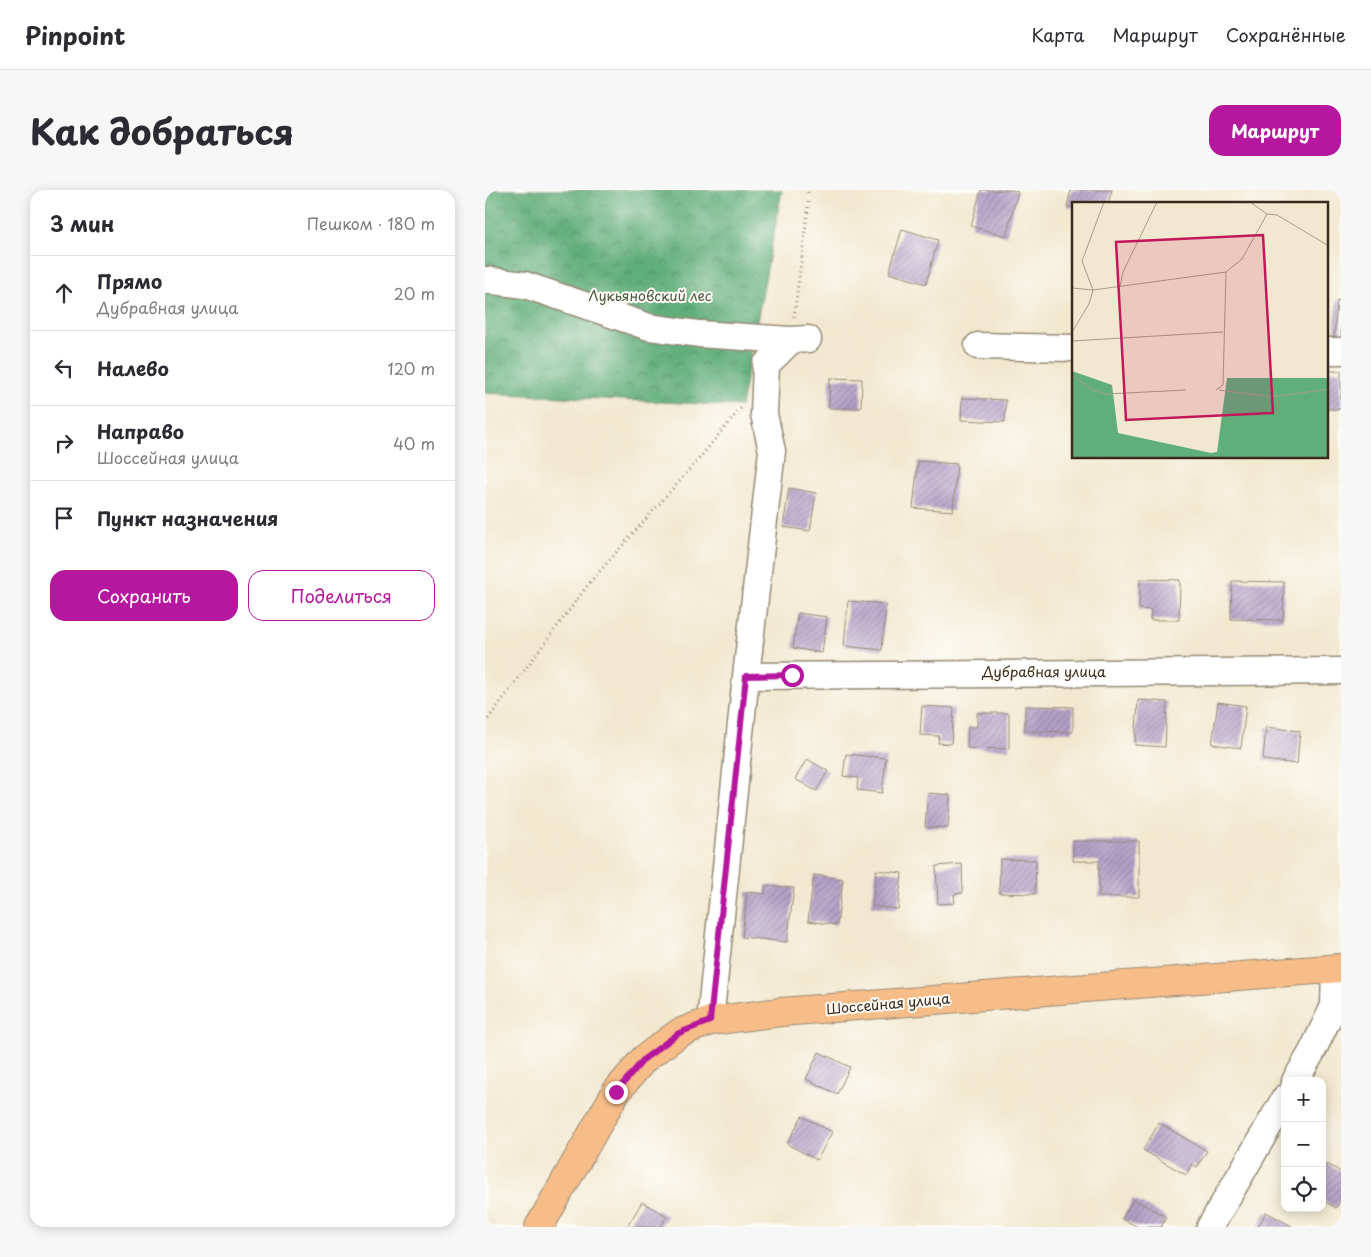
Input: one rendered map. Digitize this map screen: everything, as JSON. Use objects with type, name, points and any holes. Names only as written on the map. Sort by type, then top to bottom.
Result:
[{"type":"main road","name":"Шоссейная улица","points":[[539,1227],[616,1092],[644,1059],[679,1033],[710,1021],[791,1011],[1338,968]]},
{"type":"street","points":[[485,280],[525,284],[649,327],[699,334],[800,339]]},
{"type":"street","points":[[710,1021],[746,676],[772,451],[764,414],[766,365],[800,339]]},
{"type":"street","points":[[978,346],[1072,348]]},
{"type":"street","name":"Дубравная улица","points":[[746,676],[1341,670]]},
{"type":"street","points":[[1297,1077],[1312,1052],[1334,1006],[1338,968]]},
{"type":"street","points":[[1209,1227],[1281,1105]]},
{"type":"path","points":[[800,339],[808,190]]},
{"type":"path","points":[[485,723],[591,581],[692,467],[765,378]]},
{"type":"green space","name":"Лукьяновский лес","points":[[485,190],[782,190],[741,406],[485,393]]},
{"type":"building","points":[[981,190],[1011,190],[1018,192],[1006,236],[971,226]]},
{"type":"building","points":[[1071,190],[1112,190],[1109,202],[1072,202],[1072,208],[1067,207]]},
{"type":"building","points":[[902,229],[938,240],[926,284],[889,273]]},
{"type":"building","points":[[1337,300],[1341,301],[1341,341],[1334,340]]},
{"type":"building","points":[[1329,371],[1341,371],[1341,409],[1329,409]]},
{"type":"building","points":[[830,378],[862,379],[861,408],[829,408]]},
{"type":"building","points":[[962,398],[1006,400],[1005,422],[961,420]]},
{"type":"building","points":[[918,461],[957,464],[953,511],[913,508]]},
{"type":"building","points":[[789,488],[816,493],[810,531],[783,527]]},
{"type":"building","points":[[1140,579],[1180,580],[1179,620],[1150,620],[1151,610],[1139,609]]},
{"type":"building","points":[[1232,581],[1284,582],[1283,620],[1231,619]]},
{"type":"building","points":[[848,601],[886,604],[882,650],[844,646]]},
{"type":"building","points":[[798,613],[827,617],[822,653],[793,648]]},
{"type":"building","points":[[1138,700],[1167,702],[1165,747],[1135,745]]},
{"type":"building","points":[[1218,702],[1246,706],[1241,748],[1212,744]]},
{"type":"building","points":[[922,706],[954,708],[951,744],[938,743],[939,736],[920,735]]},
{"type":"building","points":[[1025,706],[1073,707],[1073,732],[1025,731]]},
{"type":"building","points":[[977,713],[1009,713],[1009,749],[967,748],[968,727],[977,727]]},
{"type":"building","points":[[1266,727],[1300,731],[1297,764],[1263,760]]},
{"type":"building","points":[[846,754],[886,758],[882,793],[857,790],[858,778],[843,776]]},
{"type":"building","points":[[807,759],[828,771],[816,791],[795,779]]},
{"type":"building","points":[[928,793],[950,795],[948,828],[925,827]]},
{"type":"building","points":[[1073,841],[1139,841],[1139,897],[1099,897],[1099,861],[1073,861]]},
{"type":"building","points":[[1000,859],[1036,860],[1035,894],[999,893]]},
{"type":"building","points":[[962,864],[963,893],[954,894],[955,903],[938,904],[936,866]]},
{"type":"building","points":[[876,870],[902,873],[898,909],[872,906]]},
{"type":"building","points":[[814,875],[843,879],[837,925],[808,921]]},
{"type":"building","points":[[766,885],[794,888],[787,942],[742,937],[747,892],[765,894]]},
{"type":"building","points":[[819,1052],[850,1067],[837,1094],[806,1079]]},
{"type":"building","points":[[802,1116],[832,1132],[817,1160],[787,1144]]},
{"type":"building","points":[[1159,1123],[1207,1151],[1197,1167],[1192,1164],[1186,1175],[1143,1150]]},
{"type":"building","points":[[1327,1164],[1341,1172],[1341,1199],[1336,1208],[1326,1202]]},
{"type":"building","points":[[1133,1199],[1166,1217],[1161,1227],[1138,1227],[1122,1219]]},
{"type":"building","points":[[642,1202],[667,1216],[660,1227],[627,1227]]},
{"type":"building","points":[[1266,1212],[1293,1227],[1258,1227]]},
{"type":"route","points":[[616,1092],[644,1059],[679,1033],[710,1021],[746,676],[792,675]]}]
